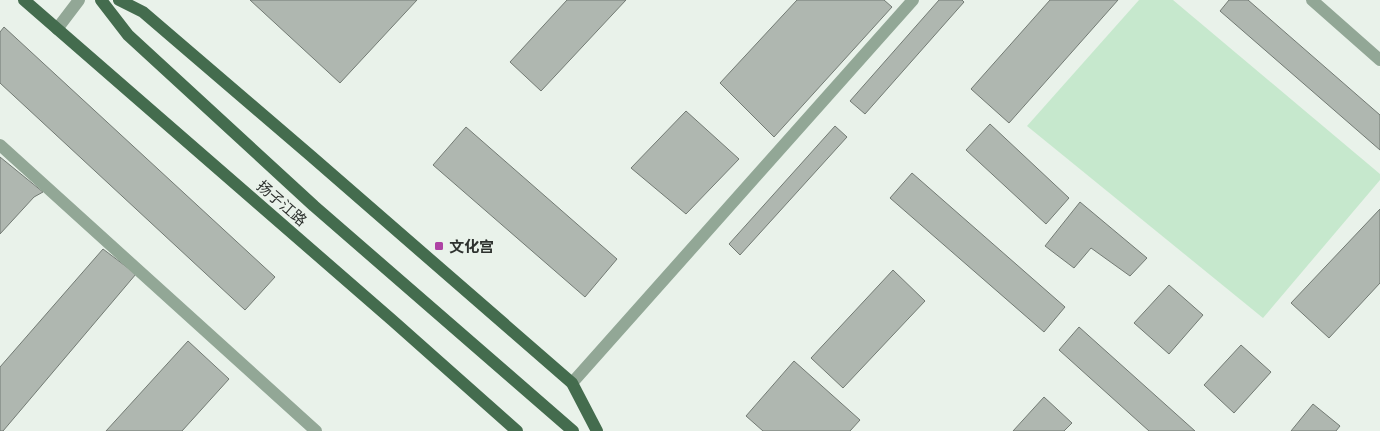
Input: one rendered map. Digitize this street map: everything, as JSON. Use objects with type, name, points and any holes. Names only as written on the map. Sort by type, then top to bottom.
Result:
[{"type":"main road","name":"扬子江路","points":[[24,0],[517,431]]},
{"type":"main road","name":"扬子江路","points":[[101,0],[128,35],[293,186],[573,431]]},
{"type":"main road","points":[[119,0],[143,12],[572,383],[597,431]]},
{"type":"street","points":[[57,29],[79,0]]},
{"type":"street","points":[[572,383],[913,0]]},
{"type":"street","points":[[1312,0],[1380,60]]},
{"type":"street","points":[[0,145],[316,431]]},
{"type":"green space","points":[[1139,0],[1173,0],[1380,174],[1380,180],[1263,318],[1027,126]]},
{"type":"building","points":[[250,0],[417,0],[340,83]]},
{"type":"building","points":[[567,0],[626,0],[541,91],[510,62]]},
{"type":"building","points":[[797,0],[884,0],[892,7],[774,137],[720,83]]},
{"type":"building","points":[[939,0],[962,0],[964,2],[865,114],[850,101]]},
{"type":"building","points":[[1050,0],[1118,0],[1009,123],[971,89]]},
{"type":"building","points":[[1229,0],[1248,0],[1380,115],[1380,150],[1220,11]]},
{"type":"building","points":[[4,27],[275,277],[245,310],[0,83],[0,32]]},
{"type":"building","points":[[686,111],[739,159],[686,214],[631,168]]},
{"type":"building","points":[[990,124],[1069,198],[1046,224],[966,150]]},
{"type":"building","points":[[835,126],[847,137],[740,255],[729,244]]},
{"type":"building","points":[[466,127],[617,259],[585,297],[433,165]]},
{"type":"building","points":[[0,157],[43,192],[34,197],[0,234]]},
{"type":"building","points":[[912,173],[1065,307],[1044,332],[890,198]]},
{"type":"building","points":[[1080,202],[1147,258],[1130,276],[1091,248],[1074,268],[1045,246]]},
{"type":"building","points":[[1380,209],[1380,283],[1329,338],[1291,303]]},
{"type":"building","points":[[103,249],[136,274],[3,431],[0,431],[0,367]]},
{"type":"building","points":[[893,270],[925,301],[843,388],[811,358]]},
{"type":"building","points":[[1169,285],[1203,315],[1169,354],[1134,323]]},
{"type":"building","points":[[1079,327],[1195,431],[1149,431],[1059,350]]},
{"type":"building","points":[[188,341],[229,379],[182,431],[106,431]]},
{"type":"building","points":[[1241,345],[1271,372],[1234,413],[1204,385]]},
{"type":"building","points":[[794,361],[860,420],[850,431],[763,431],[746,416]]},
{"type":"building","points":[[1044,397],[1072,423],[1064,431],[1013,431]]},
{"type":"building","points":[[1313,404],[1340,426],[1336,431],[1291,431]]},
{"type":"place","name":"文化宫","points":[[439,246]]}]
